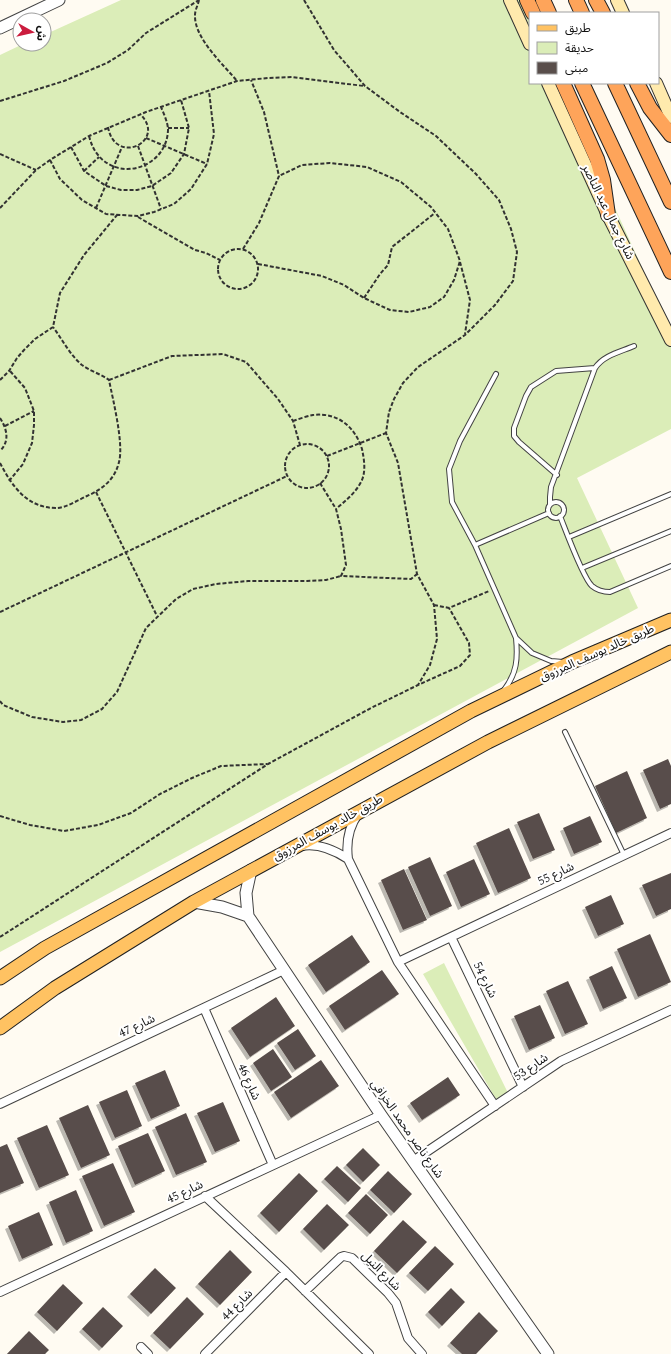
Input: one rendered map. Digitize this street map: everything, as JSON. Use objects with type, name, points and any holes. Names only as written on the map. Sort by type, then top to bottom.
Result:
[{"type":"highway","points":[[527,0],[533,12]]},
{"type":"highway","points":[[543,0],[549,12]]},
{"type":"highway","points":[[576,0],[582,12]]},
{"type":"highway","points":[[596,0],[602,12]]},
{"type":"highway","points":[[564,84],[597,159],[603,180],[608,215]]},
{"type":"highway","points":[[582,84],[671,272]]},
{"type":"highway","points":[[615,84],[671,202]]},
{"type":"highway","points":[[638,84],[650,108],[671,135]]},
{"type":"main road","points":[[510,0],[529,42]]},
{"type":"main road","points":[[617,0],[623,12]]},
{"type":"main road","name":"شارع جمال عبد الناصر","points":[[548,84],[608,215],[671,340]]},
{"type":"main road","points":[[656,84],[671,117]]},
{"type":"main road","name":"طريق خالد يوسف المرزوق","points":[[0,978],[52,945],[471,711],[572,662],[671,620]]},
{"type":"main road","name":"طريق خالد يوسف المرزوق","points":[[0,1028],[55,988],[194,902],[251,870],[488,742],[671,652]]},
{"type":"street","points":[[0,28],[59,0]]},
{"type":"street","points":[[362,809],[354,820],[349,832],[347,846],[348,859],[398,962],[495,1106]]},
{"type":"street","name":"شارع 55","points":[[451,937],[671,833]]},
{"type":"street","points":[[294,847],[308,845],[322,846],[336,851],[348,859]]},
{"type":"street","name":"شارع ناصر محمد الخرافي","points":[[251,870],[246,893],[248,916],[381,1115],[548,1354]]},
{"type":"street","points":[[194,902],[222,907],[248,916]]},
{"type":"street","points":[[398,962],[451,937]]},
{"type":"street","name":"شارع 54","points":[[451,937],[523,1087]]},
{"type":"street","name":"شارع 47","points":[[0,1104],[284,970]]},
{"type":"street","name":"شارع 46","points":[[204,1008],[273,1165]]},
{"type":"street","name":"شارع 53","points":[[413,1161],[561,1061],[671,1010]]},
{"type":"street","name":"شارع 45","points":[[0,1292],[381,1115]]},
{"type":"street","points":[[205,1196],[286,1272],[369,1354]]},
{"type":"street","name":"شارع النيل","points":[[305,1291],[341,1257],[344,1256],[352,1258],[388,1292],[396,1303],[408,1338],[422,1354]]},
{"type":"street","name":"شارع 44","points":[[205,1354],[286,1272]]},
{"type":"street","points":[[141,1347],[148,1354]]},
{"type":"lane","points":[[549,513],[550,491],[595,368],[601,360],[634,346]]},
{"type":"lane","points":[[556,475],[514,436],[514,428],[526,396],[532,387],[551,374],[561,371],[595,368]]},
{"type":"lane","points":[[496,374],[460,441],[449,469],[452,502],[475,545],[516,638],[518,660],[511,680],[498,698]]},
{"type":"lane","points":[[569,537],[671,494]]},
{"type":"lane","points":[[550,504],[556,502],[562,505],[563,511],[560,516]]},
{"type":"lane","points":[[475,545],[549,513]]},
{"type":"lane","points":[[549,513],[554,517],[560,516]]},
{"type":"lane","points":[[560,516],[588,581],[592,586],[603,592],[610,592],[671,566]]},
{"type":"lane","points":[[582,568],[671,531]]},
{"type":"lane","points":[[516,638],[532,653],[551,661],[572,662]]},
{"type":"lane","points":[[565,732],[624,855]]},
{"type":"path","points":[[199,0],[195,13],[196,26],[204,40],[237,82]]},
{"type":"path","points":[[0,101],[64,81],[107,63],[128,50],[146,33],[199,0]]},
{"type":"path","points":[[304,0],[334,50],[365,86],[436,136],[476,174],[499,200],[511,229],[517,252],[513,281],[495,305],[465,336],[418,367],[403,383],[389,412],[386,434],[398,463],[417,574],[434,605],[437,639],[430,665],[418,685]]},
{"type":"path","points":[[0,208],[36,170],[89,136],[140,114],[181,100],[237,82],[251,80],[292,77],[365,86]]},
{"type":"path","points":[[243,249],[259,223],[279,176],[264,112],[251,80]]},
{"type":"path","points":[[50,160],[60,179],[82,200],[106,214],[138,216],[174,204],[191,189],[207,164],[214,134],[208,91]]},
{"type":"path","points":[[71,147],[84,171],[106,186],[121,190],[137,190],[152,186],[171,173],[184,154],[189,128],[181,100]]},
{"type":"path","points":[[89,136],[99,157],[114,167],[130,170],[145,166],[157,158],[165,146],[168,137],[168,128],[161,107]]},
{"type":"path","points":[[108,127],[112,139],[116,144],[122,147],[132,148],[138,146],[143,143],[148,131],[147,125],[140,114]]},
{"type":"path","points":[[168,128],[189,128]]},
{"type":"path","points":[[146,138],[207,164]]},
{"type":"path","points":[[138,146],[162,209]]},
{"type":"path","points":[[96,208],[122,147]]},
{"type":"path","points":[[0,154],[36,170]]},
{"type":"path","points":[[84,171],[99,157]]},
{"type":"path","points":[[279,176],[302,165],[330,163],[367,167],[401,182],[431,207],[448,229],[460,261],[470,300],[465,336]]},
{"type":"path","points":[[364,298],[388,265],[392,247],[435,213]]},
{"type":"path","points":[[0,380],[10,371],[17,358],[35,339],[53,327],[60,293],[84,255],[117,215]]},
{"type":"path","points":[[138,216],[194,250],[206,253],[220,260]]},
{"type":"path","points":[[236,248],[243,249],[253,254],[258,264],[258,275],[252,284],[242,289],[230,288],[222,281],[218,270],[220,260],[224,254],[230,250],[236,248]]},
{"type":"path","points":[[258,264],[322,276],[344,285],[364,298],[390,310],[409,312],[430,307],[444,297],[454,280],[460,261]]},
{"type":"path","points":[[0,463],[9,481],[29,500],[39,505],[57,508],[96,492],[106,485],[119,462],[121,448],[110,380],[82,364],[70,352],[53,327]]},
{"type":"path","points":[[110,380],[172,356],[223,354],[246,362],[278,399],[293,421],[300,445]]},
{"type":"path","points":[[9,481],[23,464],[32,443],[34,425],[34,411],[25,388],[10,371]]},
{"type":"path","points":[[5,426],[34,411]]},
{"type":"path","points":[[293,421],[314,415],[328,416],[343,421],[354,431],[360,443],[365,462],[363,478],[353,495],[336,509]]},
{"type":"path","points":[[0,418],[5,426],[7,437],[0,451]]},
{"type":"path","points":[[327,456],[386,434]]},
{"type":"path","points":[[306,444],[318,447],[327,456],[329,468],[324,480],[314,488],[301,488],[290,481],[285,470],[286,457],[294,448],[300,445],[306,444]]},
{"type":"path","points":[[0,612],[288,476]]},
{"type":"path","points":[[320,483],[336,509],[346,565],[341,576]]},
{"type":"path","points":[[96,492],[157,616]]},
{"type":"path","points":[[0,701],[3,705],[32,717],[64,722],[81,720],[102,709],[117,692],[146,628],[176,599],[193,589],[216,584],[248,581],[326,580],[341,576],[410,579],[417,574]]},
{"type":"path","points":[[434,605],[450,608],[494,589]]},
{"type":"path","points":[[0,937],[268,764],[418,685],[460,666],[470,655],[469,643],[450,608]]},
{"type":"path","points":[[0,816],[64,831],[98,825],[131,813],[160,794],[221,766],[268,764]]},
{"type":"green space","points":[[121,0],[520,0],[529,20],[529,84],[558,84],[671,331],[671,429],[577,478],[638,608],[0,952],[0,55],[12,49],[12,52],[52,52],[52,31]]},
{"type":"green space","points":[[444,963],[508,1093],[497,1101],[423,974]]},
{"type":"building","points":[[668,759],[671,766],[671,804],[660,809],[643,770]]},
{"type":"building","points":[[627,771],[647,818],[616,833],[595,786]]},
{"type":"building","points":[[539,813],[555,850],[533,859],[517,822]]},
{"type":"building","points":[[590,816],[602,842],[574,854],[563,828]]},
{"type":"building","points":[[509,828],[531,878],[498,893],[476,843]]},
{"type":"building","points":[[430,857],[452,906],[430,916],[408,867]]},
{"type":"building","points":[[474,859],[490,894],[461,907],[446,872]]},
{"type":"building","points":[[404,869],[427,920],[403,930],[381,880]]},
{"type":"building","points":[[671,873],[671,909],[656,916],[642,885]]},
{"type":"building","points":[[611,895],[624,924],[598,936],[585,907]]},
{"type":"building","points":[[650,934],[671,982],[638,997],[617,949]]},
{"type":"building","points":[[352,935],[370,962],[326,992],[308,965]]},
{"type":"building","points":[[612,966],[627,998],[603,1009],[589,977]]},
{"type":"building","points":[[382,970],[399,994],[345,1030],[329,1006]]},
{"type":"building","points":[[568,981],[588,1024],[565,1034],[546,991]]},
{"type":"building","points":[[276,997],[295,1026],[250,1057],[231,1028]]},
{"type":"building","points":[[540,1005],[555,1038],[529,1050],[514,1016]]},
{"type":"building","points":[[298,1029],[316,1056],[295,1070],[277,1043]]},
{"type":"building","points":[[273,1049],[292,1077],[271,1091],[253,1063]]},
{"type":"building","points":[[321,1060],[339,1086],[291,1118],[274,1092]]},
{"type":"building","points":[[165,1070],[180,1106],[151,1119],[135,1083]]},
{"type":"building","points":[[448,1077],[460,1095],[422,1120],[410,1103]]},
{"type":"building","points":[[127,1090],[142,1126],[115,1138],[99,1102]]},
{"type":"building","points":[[223,1102],[240,1141],[215,1152],[197,1113]]},
{"type":"building","points":[[88,1105],[110,1155],[81,1168],[59,1118]]},
{"type":"building","points":[[186,1113],[207,1162],[176,1175],[155,1127]]},
{"type":"building","points":[[47,1125],[69,1175],[39,1188],[17,1138]]},
{"type":"building","points":[[148,1133],[165,1171],[135,1185],[118,1146]]},
{"type":"building","points":[[7,1144],[24,1183],[0,1193],[0,1147]]},
{"type":"building","points":[[363,1148],[380,1165],[363,1182],[346,1165]]},
{"type":"building","points":[[113,1163],[135,1212],[104,1226],[82,1176]]},
{"type":"building","points":[[337,1166],[361,1188],[348,1202],[324,1179]]},
{"type":"building","points":[[388,1171],[412,1194],[394,1213],[370,1190]]},
{"type":"building","points":[[299,1173],[318,1191],[279,1232],[260,1213]]},
{"type":"building","points":[[76,1190],[93,1231],[66,1243],[49,1202]]},
{"type":"building","points":[[366,1194],[388,1215],[370,1234],[348,1213]]},
{"type":"building","points":[[327,1204],[349,1225],[324,1250],[303,1229]]},
{"type":"building","points":[[39,1212],[53,1245],[22,1259],[8,1226]]},
{"type":"building","points":[[403,1220],[427,1242],[397,1273],[374,1251]]},
{"type":"building","points":[[435,1246],[454,1264],[428,1291],[409,1273]]},
{"type":"building","points":[[230,1250],[252,1272],[220,1305],[198,1284]]},
{"type":"building","points":[[155,1268],[176,1288],[151,1314],[130,1294]]},
{"type":"building","points":[[63,1284],[83,1303],[57,1331],[37,1312]]},
{"type":"building","points":[[451,1288],[465,1302],[442,1326],[428,1312]]},
{"type":"building","points":[[187,1297],[204,1314],[170,1349],[153,1333]]},
{"type":"building","points":[[103,1307],[123,1326],[102,1348],[82,1329]]},
{"type":"building","points":[[479,1312],[498,1331],[476,1354],[462,1354],[450,1343]]},
{"type":"building","points":[[29,1331],[49,1350],[45,1354],[7,1354]]}]
